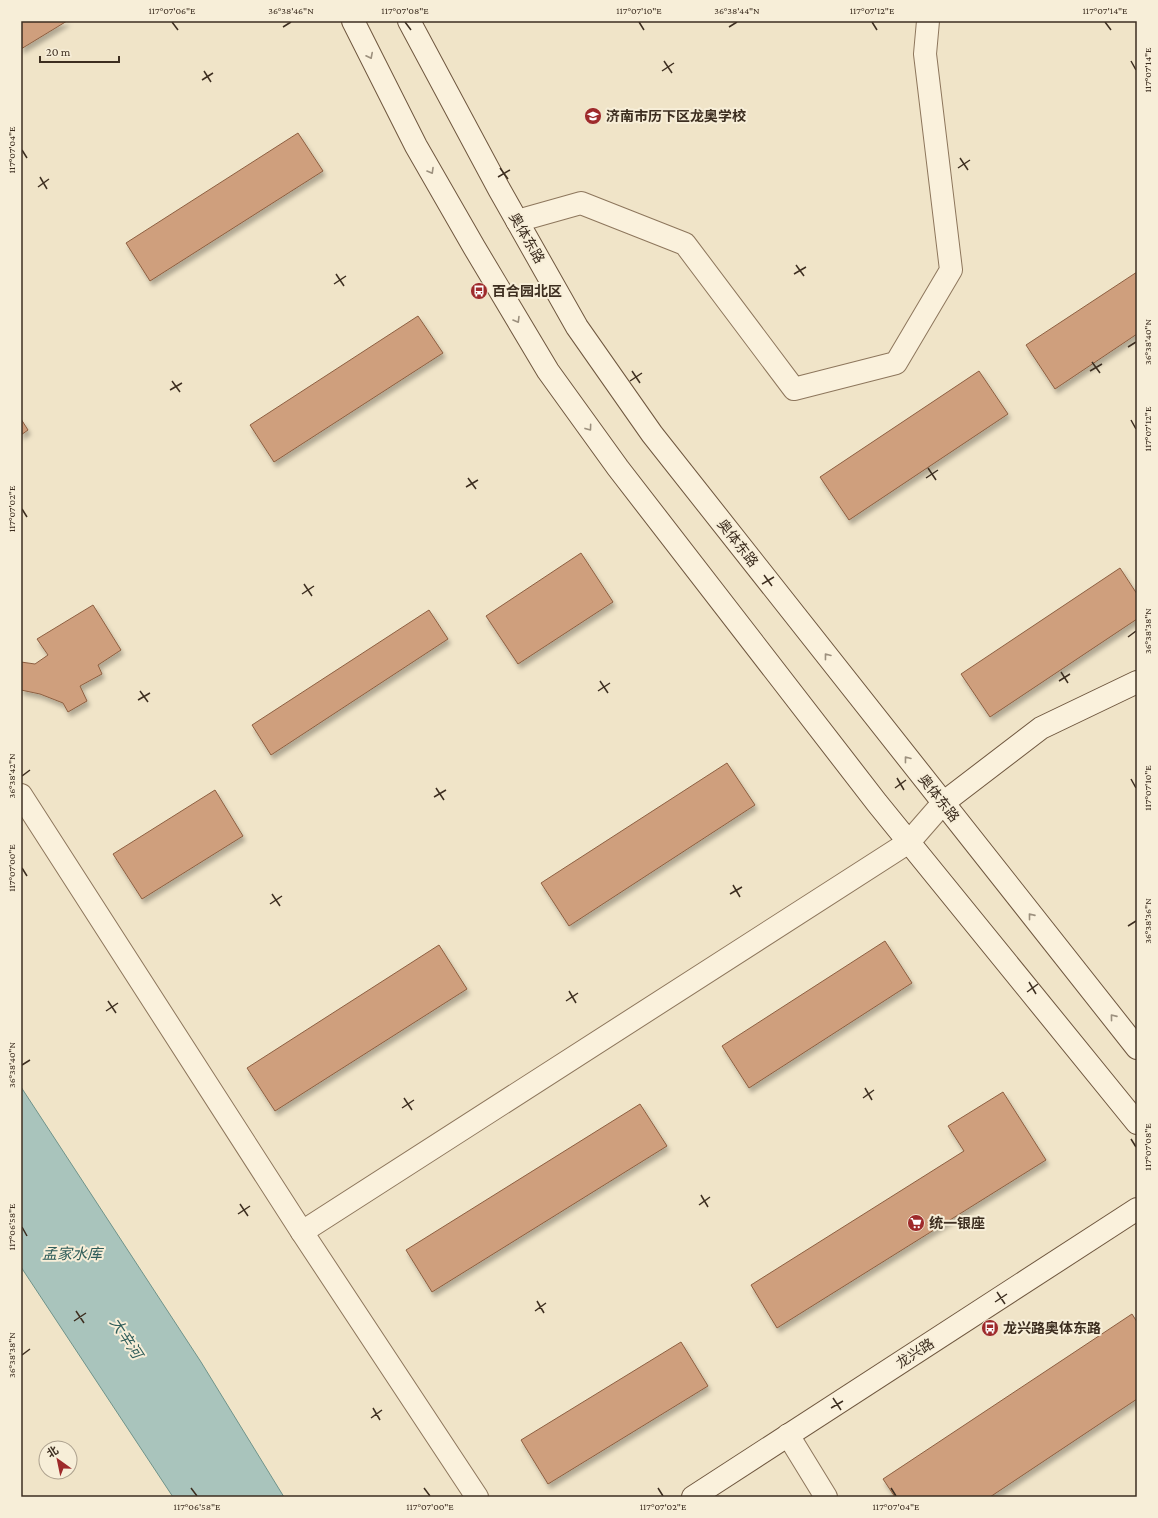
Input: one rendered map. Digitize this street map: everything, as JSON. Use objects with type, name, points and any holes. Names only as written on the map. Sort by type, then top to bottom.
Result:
[{"type":"street","points":[[353,21],[416,146],[548,371],[618,468],[877,803],[1137,1122]]},
{"type":"street","name":"奥体东路","points":[[409,21],[517,221],[577,327],[652,434],[1137,1048]]},
{"type":"street","points":[[517,221],[581,203],[686,244],[794,389],[896,362],[951,270],[925,54],[928,21]]},
{"type":"street","points":[[302,1232],[909,842],[942,803],[1041,728],[1137,682]]},
{"type":"street","points":[[21,795],[302,1232],[477,1497]]},
{"type":"street","name":"龙兴路","points":[[693,1497],[1137,1209]]},
{"type":"street","points":[[788,1435],[826,1497]]},
{"type":"water","name":"孟家水库","points":[[21,1087],[201,1362],[284,1497],[173,1497],[21,1267]]},
{"type":"building","points":[[21,21],[67,21],[21,49]]},
{"type":"building","points":[[298,133],[323,171],[150,281],[126,243]]},
{"type":"building","points":[[1137,272],[1137,334],[1055,389],[1026,345]]},
{"type":"building","points":[[418,316],[443,353],[274,462],[250,425]]},
{"type":"building","points":[[979,371],[1008,414],[849,520],[820,477]]},
{"type":"building","points":[[21,419],[28,430],[21,435]]},
{"type":"building","points":[[581,553],[613,602],[518,664],[486,616]]},
{"type":"building","points":[[1120,568],[1137,594],[1137,619],[990,717],[961,674]]},
{"type":"building","points":[[93,605],[121,650],[98,665],[102,674],[80,686],[87,701],[68,712],[63,703],[40,694],[21,690],[21,662],[35,664],[48,655],[37,639]]},
{"type":"building","points":[[429,610],[448,639],[271,755],[252,725]]},
{"type":"building","points":[[727,763],[755,805],[569,926],[541,883]]},
{"type":"building","points":[[215,790],[243,836],[142,899],[113,854]]},
{"type":"building","points":[[885,941],[912,983],[749,1088],[722,1046]]},
{"type":"building","points":[[439,945],[467,989],[275,1111],[247,1068]]},
{"type":"building","points":[[1003,1092],[1046,1160],[777,1328],[751,1285],[964,1151],[948,1126]]},
{"type":"building","points":[[640,1104],[667,1146],[432,1292],[406,1250]]},
{"type":"building","points":[[1132,1314],[1137,1322],[1137,1399],[990,1497],[895,1497],[883,1479]]},
{"type":"building","points":[[681,1342],[708,1386],[548,1484],[521,1440]]},
{"type":"place","name":"济南市历下区龙奥学校","points":[[593,116]]},
{"type":"place","name":"百合园北区","points":[[479,291]]},
{"type":"place","name":"统一银座","points":[[916,1223]]},
{"type":"place","name":"龙兴路奥体东路","points":[[990,1328]]},
{"type":"water label","name":"大辛河","points":[[126,1338]]}]
